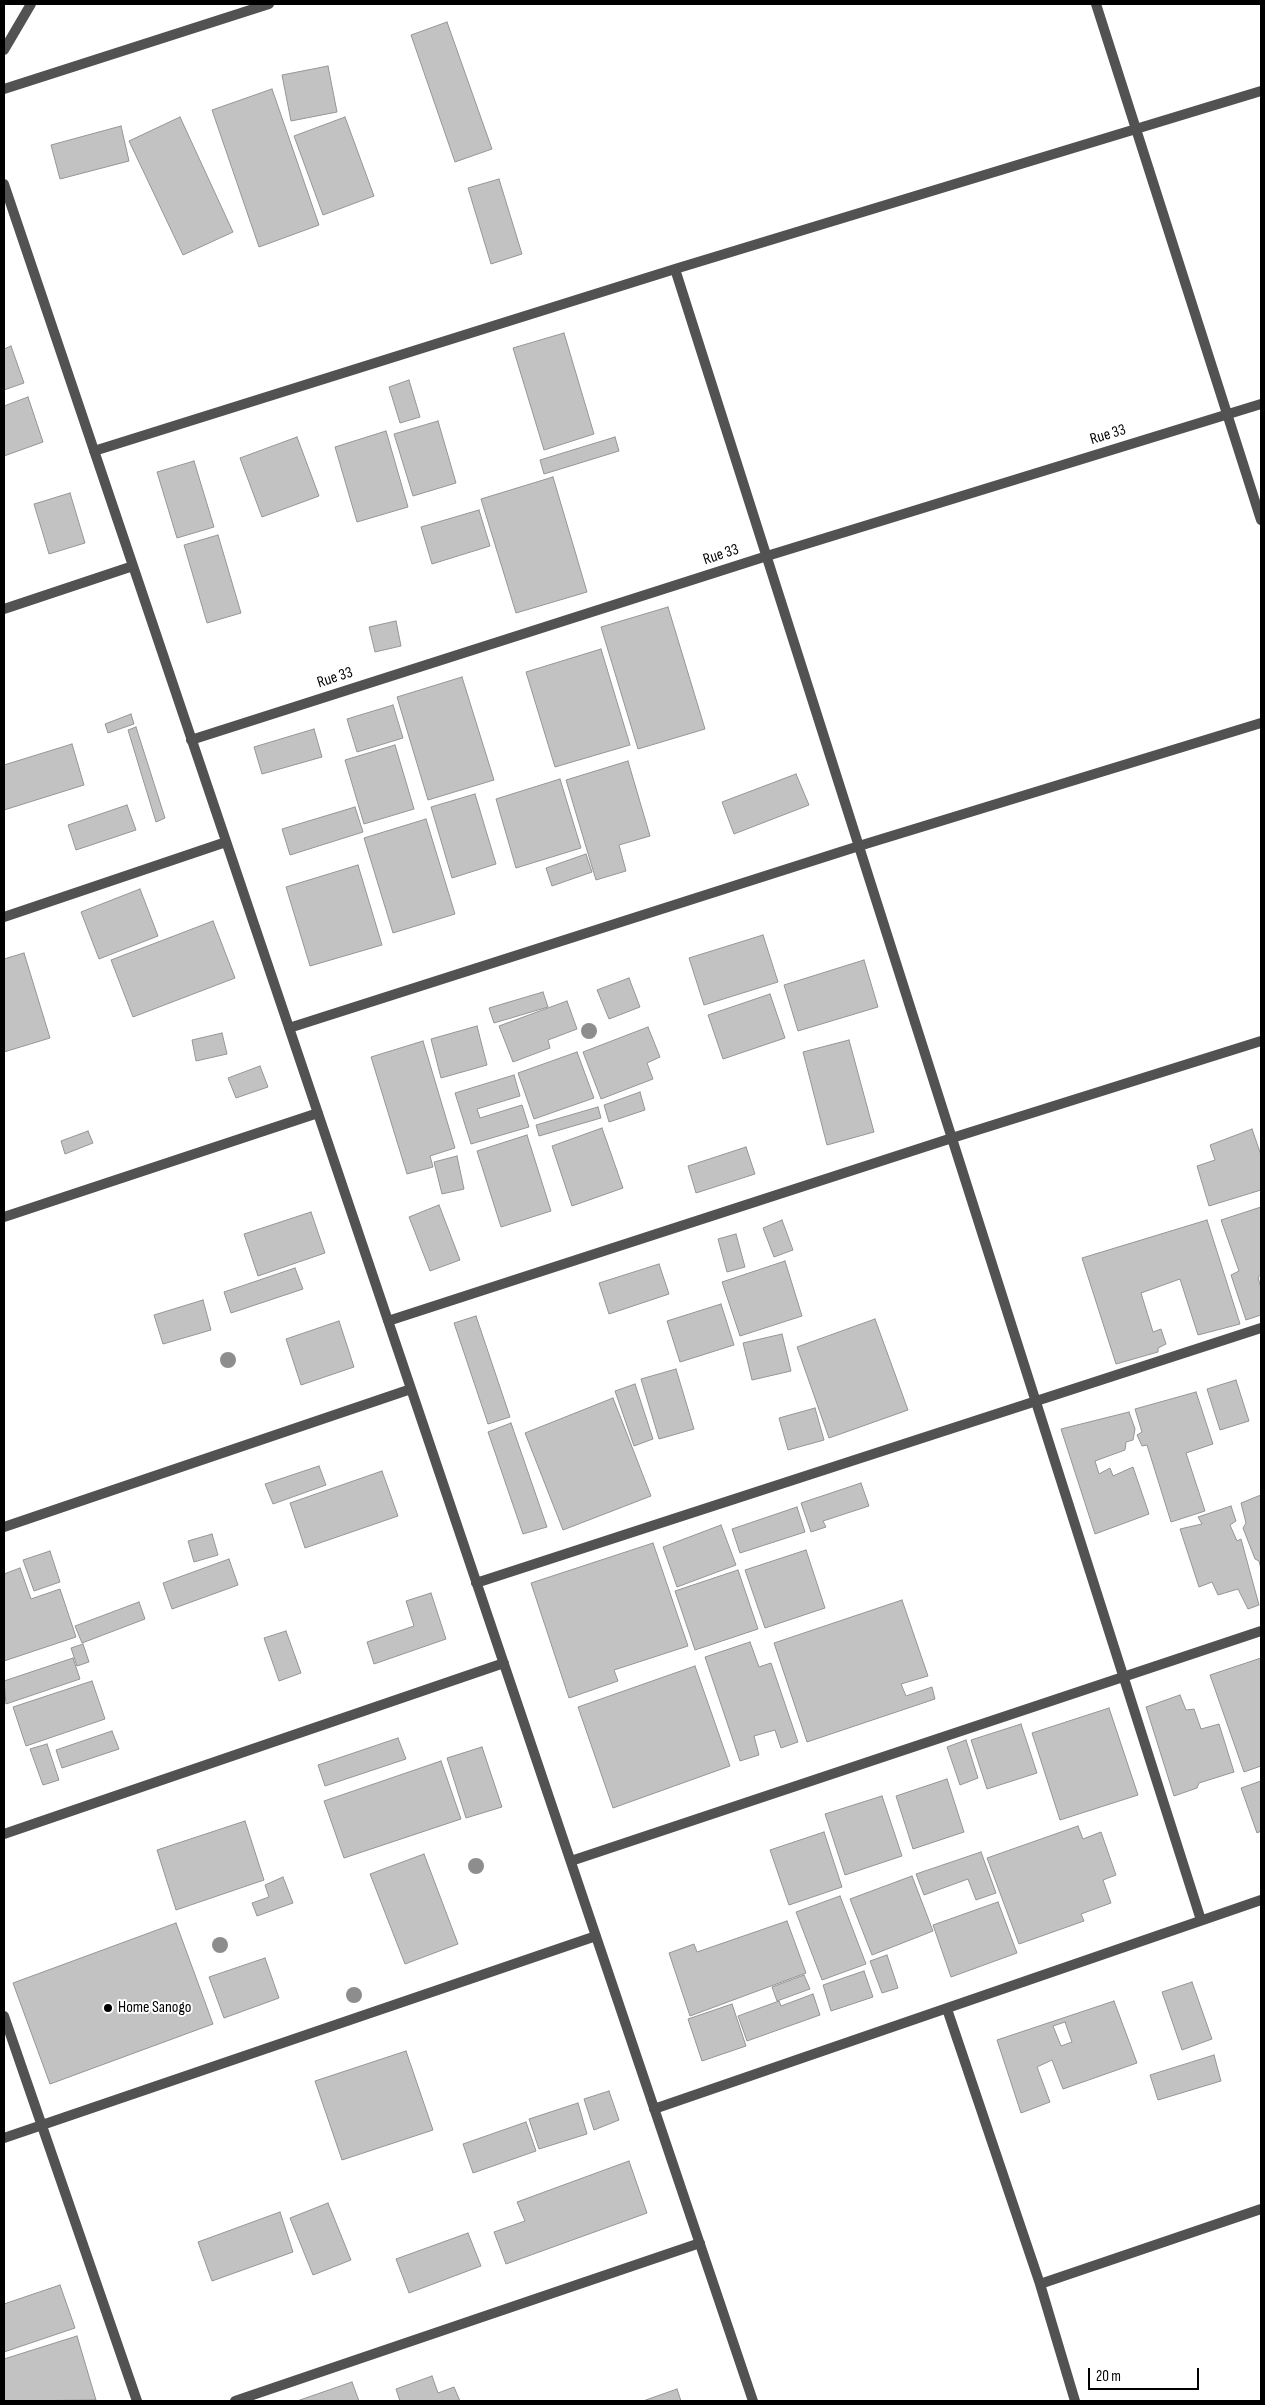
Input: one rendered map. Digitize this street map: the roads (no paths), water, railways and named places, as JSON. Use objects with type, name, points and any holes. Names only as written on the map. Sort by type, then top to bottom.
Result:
[{"type":"street","points":[[4,50],[31,4]]},
{"type":"street","points":[[4,89],[269,4]]},
{"type":"street","points":[[1096,4],[1261,520]]},
{"type":"street","points":[[94,451],[675,269],[1261,91]]},
{"type":"street","points":[[4,184],[753,2401]]},
{"type":"street","points":[[675,269],[1201,1920]]},
{"type":"street","name":"Rue 33","points":[[192,740],[767,556],[1261,404]]},
{"type":"street","points":[[4,608],[133,566]]},
{"type":"street","points":[[289,1028],[859,846],[1261,723]]},
{"type":"street","points":[[4,917],[226,842]]},
{"type":"street","points":[[388,1321],[952,1138],[1261,1041]]},
{"type":"street","points":[[4,1217],[318,1113]]},
{"type":"street","points":[[476,1583],[1261,1328]]},
{"type":"street","points":[[4,1528],[411,1389]]},
{"type":"street","points":[[571,1860],[1123,1675],[1261,1631]]},
{"type":"street","points":[[4,1834],[504,1663]]},
{"type":"street","points":[[654,2109],[1261,1900]]},
{"type":"street","points":[[4,2138],[596,1936]]},
{"type":"street","points":[[947,2009],[1040,2284],[1075,2401]]},
{"type":"street","points":[[4,2016],[137,2401]]},
{"type":"street","points":[[1040,2284],[1261,2209]]},
{"type":"street","points":[[235,2401],[700,2243]]},
{"type":"place","name":"Home Sanogo","points":[[108,2008]]}]
